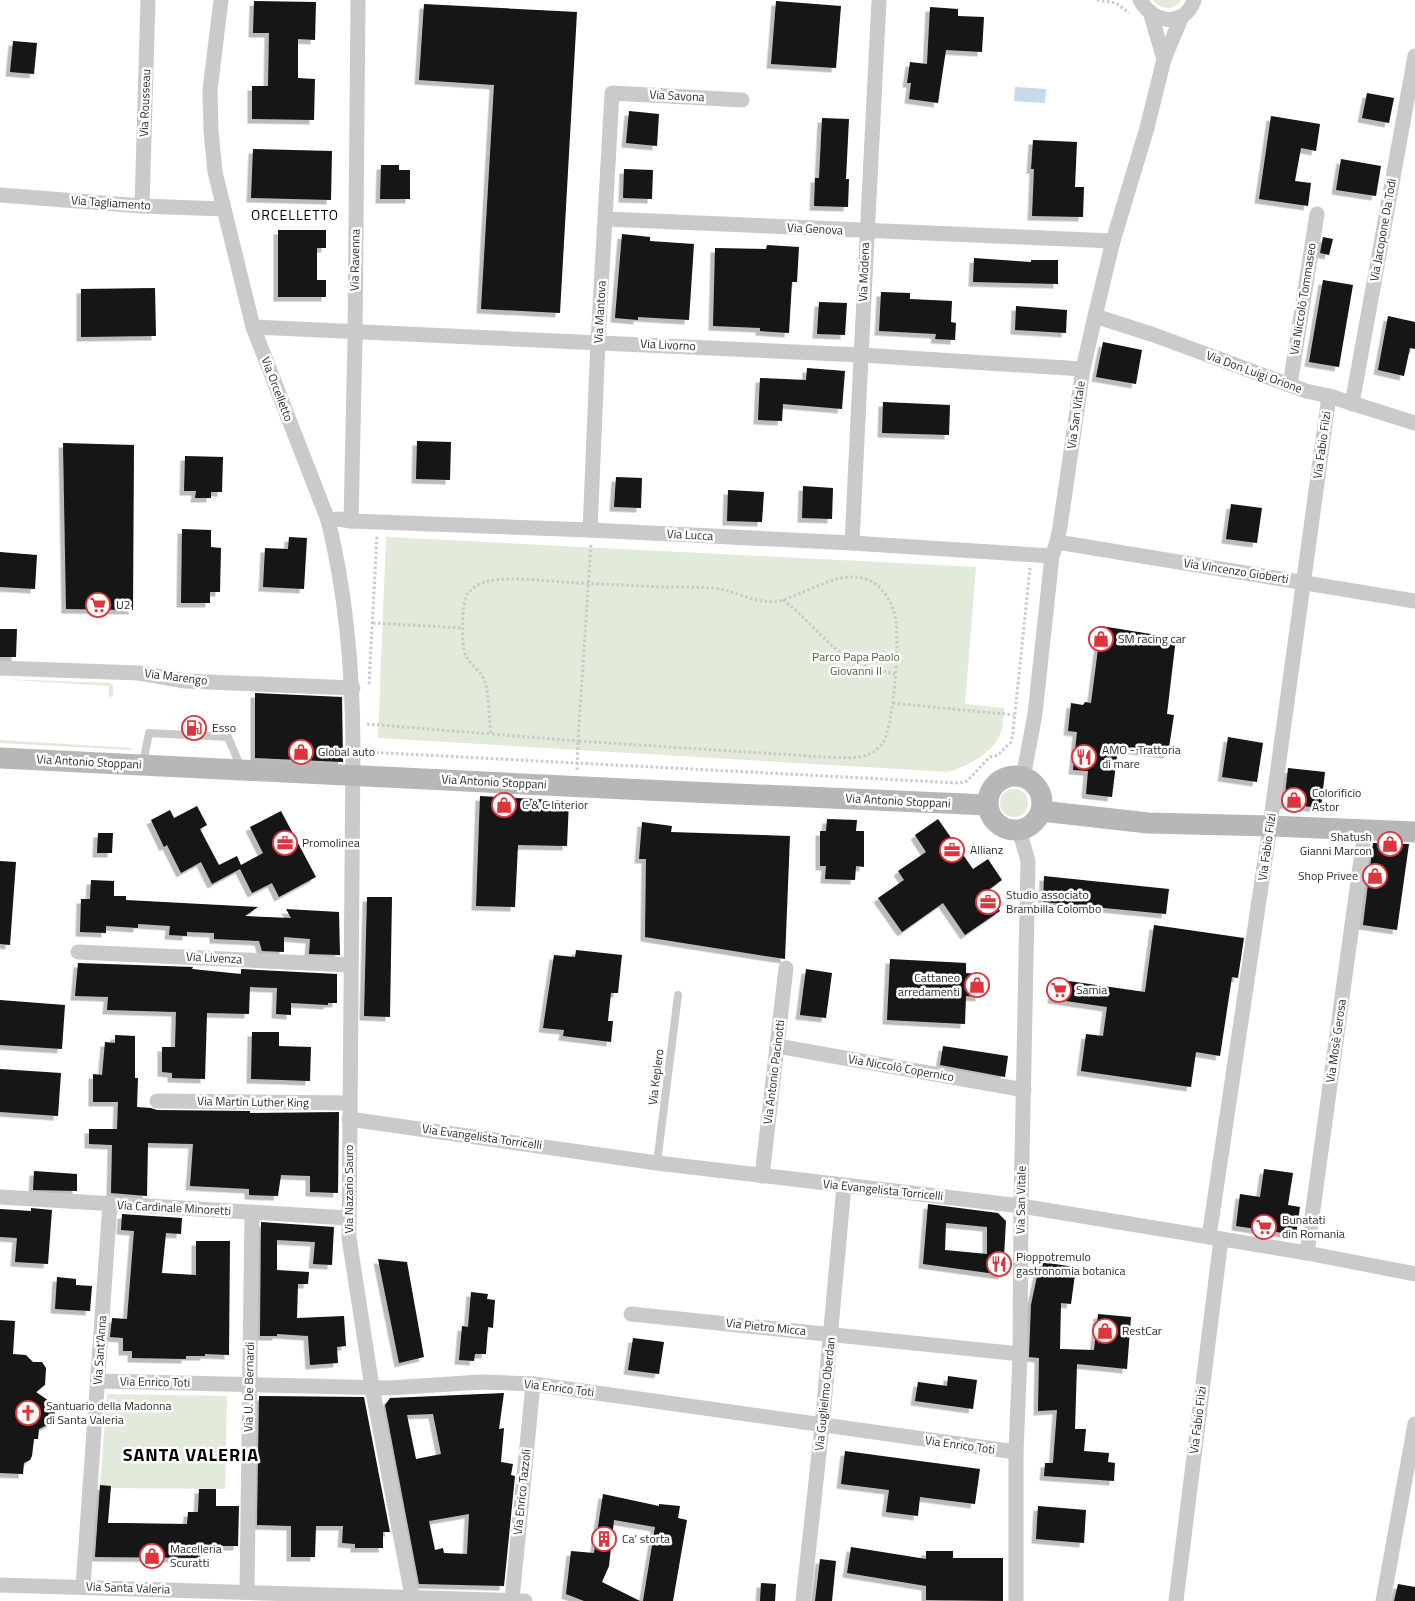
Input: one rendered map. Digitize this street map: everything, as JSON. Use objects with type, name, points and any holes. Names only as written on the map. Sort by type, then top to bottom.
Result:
[{"type":"street","name":"Via Rousseau","points":[[142,206],[148,0]]},
{"type":"street","name":"Via Orcelletto","points":[[221,0],[210,90],[210,131],[215,172],[253,327],[328,520],[336,553],[345,607],[353,688],[352,776]]},
{"type":"street","name":"Via Ravenna","points":[[351,521],[358,0]]},
{"type":"street","name":"Via Modena","points":[[852,543],[862,355],[866,231],[879,0]]},
{"type":"street","name":"Via San Vitale","points":[[1023,778],[1035,714],[1054,549],[1083,369],[1113,241],[1147,128],[1164,59],[1182,16],[1197,2]]},
{"type":"street","name":"Via San Vitale","points":[[1142,6],[1164,59]]},
{"type":"street","points":[[1142,6],[1160,19],[1179,18],[1182,16]]},
{"type":"street","name":"Via Jacopone Da Todi","points":[[1352,404],[1415,56]]},
{"type":"street","name":"Via Savona","points":[[612,93],[742,100]]},
{"type":"street","name":"Via Mantova","points":[[590,530],[612,93]]},
{"type":"street","name":"Via Tagliamento","points":[[0,195],[142,206],[223,209]]},
{"type":"street","name":"Via Niccolò Tommaseo","points":[[1290,385],[1317,214]]},
{"type":"street","name":"Via Genova","points":[[606,219],[1113,241]]},
{"type":"street","name":"Via Don Luigi Orione","points":[[1095,316],[1154,335],[1306,392],[1329,396],[1415,423]]},
{"type":"street","name":"Via Livorno","points":[[253,327],[862,355],[1083,369]]},
{"type":"street","name":"Via Fabio Filzi","points":[[1176,1601],[1215,1238],[1329,396]]},
{"type":"street","name":"Via Lucca","points":[[328,520],[852,543],[1054,549]]},
{"type":"street","name":"Via Vincenzo Gioberti","points":[[1054,549],[1303,582],[1415,601]]},
{"type":"street","name":"Via Marengo","points":[[0,668],[139,673],[185,680],[353,688]]},
{"type":"street","name":"Via Antonio Stoppani","points":[[0,758],[988,805]]},
{"type":"street","name":"Via Nazario Sauro","points":[[352,776],[348,1218],[350,1248],[372,1387],[413,1599]]},
{"type":"street","points":[[1014,776],[1023,778],[1030,781],[1040,792],[1042,799],[1041,811],[1030,826],[1019,830],[1000,826],[990,813],[988,805],[992,788],[1006,778],[1014,776]]},
{"type":"street","points":[[1041,811],[1148,823],[1415,832]]},
{"type":"street","name":"Via San Vitale","points":[[1016,1601],[1016,1452],[1020,1354],[1028,861],[1019,830]]},
{"type":"street","name":"Via Mosè Gerosa","points":[[1307,1253],[1365,830]]},
{"type":"street","name":"Via Livenza","points":[[78,952],[350,965]]},
{"type":"street","name":"Via Antonio Pacinotti","points":[[762,1176],[786,968]]},
{"type":"street","name":"Via Niccolò Copernico","points":[[777,1046],[1024,1090]]},
{"type":"street","name":"Via Martin Luther King","points":[[157,1101],[349,1111]]},
{"type":"street","name":"Via Evangelista Torricelli","points":[[349,1111],[657,1163],[1021,1206],[1307,1253],[1415,1274]]},
{"type":"street","name":"Via Guglielmo Oberdan","points":[[803,1601],[822,1426],[844,1186]]},
{"type":"street","name":"Via Cardinale Minoretti","points":[[0,1197],[348,1218]]},
{"type":"street","name":"Via Sant'Anna","points":[[82,1586],[110,1204]]},
{"type":"street","name":"Via U. De Bernardi","points":[[247,1591],[252,1212]]},
{"type":"street","name":"Via Pietro Micca","points":[[631,1314],[1020,1354]]},
{"type":"street","name":"Via Enrico Toti","points":[[98,1381],[389,1388],[481,1382],[533,1384],[1016,1452]]},
{"type":"street","name":"Via Enrico Tazzoli","points":[[518,1601],[533,1384]]},
{"type":"street","points":[[1383,1601],[1415,1424]]},
{"type":"street","name":"Via Santa Valeria","points":[[0,1585],[82,1586],[205,1596],[247,1591],[314,1597],[518,1601]]},
{"type":"lane","points":[[142,765],[149,733],[228,737],[242,770]]},
{"type":"lane","name":"Via Keplero","points":[[657,1163],[678,995]]},
{"type":"path","points":[[1097,0],[1110,0]]},
{"type":"path","points":[[378,521],[373,623],[463,628]]},
{"type":"path","points":[[576,786],[591,538],[606,538],[606,531]]},
{"type":"path","points":[[367,724],[491,734],[578,741],[855,758],[874,752],[884,742],[893,703],[898,647],[896,617],[892,605],[884,593],[875,584],[864,578],[836,580],[807,589],[782,600],[766,602],[754,600],[728,590],[713,588],[543,581],[489,581],[476,586],[468,593],[465,600],[463,628],[466,657],[485,682],[491,734]]},
{"type":"path","points":[[782,600],[794,608],[826,641],[849,658],[862,665],[895,674]]},
{"type":"path","points":[[367,752],[959,783],[967,781],[978,768],[990,758],[998,755],[1011,742],[1015,715],[893,703]]},
{"type":"green space","points":[[1153,0],[1181,0],[1175,6],[1167,8],[1160,6]]},
{"type":"green space","name":"Parco Papa Paolo Giovanni II","points":[[386,537],[976,567],[965,704],[1004,708],[1002,729],[992,747],[979,758],[948,772],[378,738]]},
{"type":"green space","points":[[0,679],[110,683],[113,685],[113,696],[109,697],[109,686]]},
{"type":"green space","points":[[0,740],[132,748],[131,750],[0,743]]},
{"type":"green space","points":[[1014,789],[1024,793],[1028,803],[1024,813],[1014,817],[1004,813],[1000,803],[1004,793]]},
{"type":"green space","points":[[107,1394],[227,1396],[225,1489],[100,1488]]},
{"type":"water","points":[[1015,87],[1046,89],[1045,103],[1014,101]]},
{"type":"building","points":[[254,1],[316,2],[315,40],[298,39],[298,78],[315,79],[314,120],[252,119],[252,86],[268,86],[269,33],[253,33]]},
{"type":"building","points":[[776,1],[841,6],[836,68],[771,64]]},
{"type":"building","points":[[424,4],[577,12],[560,313],[481,309],[494,85],[419,80]]},
{"type":"building","points":[[930,7],[958,9],[958,16],[984,17],[982,52],[946,50],[938,103],[909,99],[911,83],[907,83],[910,62],[927,64]]},
{"type":"building","points":[[13,41],[37,43],[34,74],[10,72]]},
{"type":"building","points":[[1367,93],[1394,98],[1389,123],[1362,118]]},
{"type":"building","points":[[629,111],[659,114],[657,146],[626,143]]},
{"type":"building","points":[[1271,116],[1320,124],[1316,151],[1301,148],[1295,181],[1311,183],[1308,206],[1259,199]]},
{"type":"building","points":[[822,118],[849,119],[846,179],[849,179],[848,207],[814,206],[815,178],[819,178]]},
{"type":"building","points":[[1033,140],[1077,142],[1075,187],[1084,187],[1083,217],[1032,216],[1034,169],[1031,169]]},
{"type":"building","points":[[253,149],[332,151],[331,200],[251,198]]},
{"type":"building","points":[[1341,159],[1381,166],[1376,196],[1336,190]]},
{"type":"building","points":[[381,165],[399,165],[399,170],[410,170],[410,199],[380,199]]},
{"type":"building","points":[[624,169],[653,170],[652,199],[623,198]]},
{"type":"building","points":[[278,230],[326,230],[326,248],[317,248],[317,280],[326,280],[326,297],[278,297]]},
{"type":"building","points":[[622,234],[650,237],[650,241],[694,244],[689,320],[638,317],[638,320],[615,318]]},
{"type":"building","points":[[1323,237],[1333,239],[1329,255],[1320,253]]},
{"type":"building","points":[[767,245],[799,247],[797,282],[792,282],[789,333],[760,331],[760,328],[713,326],[715,248],[766,249]]},
{"type":"building","points":[[974,258],[1031,262],[1031,260],[1058,260],[1058,284],[973,282]]},
{"type":"building","points":[[1323,280],[1353,285],[1339,367],[1309,362]]},
{"type":"building","points":[[155,288],[156,336],[81,337],[81,289]]},
{"type":"building","points":[[881,292],[910,293],[910,299],[952,301],[951,322],[956,323],[955,340],[935,339],[936,334],[879,331]]},
{"type":"building","points":[[819,302],[847,303],[845,335],[817,334]]},
{"type":"building","points":[[1016,306],[1067,310],[1066,333],[1015,330]]},
{"type":"building","points":[[1388,316],[1415,322],[1415,349],[1410,348],[1404,376],[1378,370]]},
{"type":"building","points":[[1103,342],[1142,350],[1136,384],[1096,377]]},
{"type":"building","points":[[807,368],[845,371],[842,409],[783,404],[782,421],[758,420],[760,378],[806,380]]},
{"type":"building","points":[[883,402],[950,405],[949,435],[882,433]]},
{"type":"building","points":[[417,441],[451,442],[450,480],[416,479]]},
{"type":"building","points":[[63,443],[134,445],[133,610],[66,609]]},
{"type":"building","points":[[185,456],[223,457],[222,492],[211,492],[211,498],[195,498],[196,491],[184,491]]},
{"type":"building","points":[[616,477],[642,478],[641,508],[614,507]]},
{"type":"building","points":[[803,486],[833,488],[832,519],[802,518]]},
{"type":"building","points":[[728,490],[764,492],[762,522],[727,521]]},
{"type":"building","points":[[1231,504],[1262,508],[1257,543],[1226,539]]},
{"type":"building","points":[[182,529],[211,530],[211,547],[221,548],[220,592],[210,592],[210,603],[181,603]]},
{"type":"building","points":[[289,537],[307,538],[304,589],[263,587],[265,548],[288,549]]},
{"type":"building","points":[[0,552],[37,555],[35,589],[0,587]]},
{"type":"building","points":[[1101,626],[1176,638],[1167,714],[1174,715],[1168,754],[1118,748],[1112,797],[1086,794],[1088,771],[1073,770],[1077,732],[1068,731],[1071,703],[1083,705],[1085,702],[1091,703]]},
{"type":"building","points":[[0,629],[17,629],[16,657],[0,657]]},
{"type":"building","points":[[255,693],[342,697],[343,762],[255,758]]},
{"type":"building","points":[[1228,737],[1263,743],[1257,782],[1222,777]]},
{"type":"building","points":[[1288,768],[1325,772],[1321,808],[1284,804]]},
{"type":"building","points":[[480,796],[569,801],[567,846],[518,845],[515,907],[476,906]]},
{"type":"building","points":[[197,806],[207,825],[200,829],[219,865],[237,856],[241,865],[263,853],[250,827],[281,811],[316,877],[279,897],[272,883],[252,893],[240,869],[212,884],[201,862],[181,873],[167,845],[164,847],[151,820],[170,810],[174,818]]},
{"type":"building","points":[[827,819],[857,820],[856,831],[864,831],[864,867],[856,866],[855,880],[825,879],[826,866],[820,866],[820,831],[826,831]]},
{"type":"building","points":[[938,819],[973,869],[988,859],[1002,880],[987,891],[1000,911],[965,935],[943,903],[902,932],[878,898],[904,880],[898,871],[926,852],[915,835]]},
{"type":"building","points":[[642,822],[672,826],[671,832],[790,836],[785,959],[645,937],[646,859],[639,859]]},
{"type":"building","points":[[98,833],[113,833],[112,853],[97,853]]},
{"type":"building","points":[[1373,843],[1409,844],[1397,930],[1363,925]]},
{"type":"building","points":[[0,861],[16,862],[10,945],[0,944]]},
{"type":"building","points":[[1044,876],[1169,889],[1166,914],[1043,902]]},
{"type":"building","points":[[91,880],[114,881],[114,896],[126,896],[126,900],[258,907],[245,916],[291,918],[286,909],[339,912],[340,955],[309,954],[310,939],[284,937],[284,952],[262,951],[259,941],[214,939],[214,933],[187,932],[187,936],[169,935],[170,926],[138,924],[138,928],[106,926],[106,933],[80,932],[81,899],[90,899]]},
{"type":"building","points":[[367,897],[392,897],[390,1017],[364,1016]]},
{"type":"building","points":[[1154,925],[1244,938],[1238,978],[1232,977],[1220,1056],[1196,1052],[1191,1087],[1081,1071],[1086,1034],[1103,1036],[1107,1007],[1052,999],[1055,979],[1145,992]]},
{"type":"building","points":[[576,950],[622,955],[618,993],[611,993],[608,1021],[613,1021],[611,1042],[563,1036],[564,1030],[543,1028],[554,955],[575,957]]},
{"type":"building","points":[[890,959],[966,963],[966,973],[981,974],[980,997],[966,996],[965,1024],[887,1020]]},
{"type":"building","points":[[78,963],[193,967],[192,969],[241,974],[241,969],[337,974],[337,1003],[328,1003],[328,1005],[291,1003],[291,1015],[276,1014],[277,988],[250,987],[249,1014],[207,1013],[205,1079],[172,1078],[172,1073],[162,1072],[162,1047],[175,1047],[176,1012],[107,1010],[108,997],[75,996]]},
{"type":"building","points":[[806,969],[832,973],[826,1018],[800,1015]]},
{"type":"building","points":[[0,1000],[65,1005],[62,1049],[0,1045]]},
{"type":"building","points":[[252,1032],[279,1032],[279,1046],[311,1047],[310,1081],[251,1079]]},
{"type":"building","points":[[115,1035],[135,1036],[135,1078],[138,1078],[137,1107],[157,1110],[250,1111],[250,1113],[339,1112],[338,1193],[310,1192],[310,1176],[281,1175],[278,1196],[249,1195],[249,1189],[190,1186],[193,1144],[148,1143],[147,1196],[111,1193],[112,1145],[89,1144],[89,1129],[117,1129],[118,1102],[93,1102],[93,1074],[102,1075],[105,1042],[115,1043]]},
{"type":"building","points":[[943,1046],[1008,1056],[1005,1077],[940,1065]]},
{"type":"building","points":[[0,1069],[61,1073],[58,1116],[0,1112]]},
{"type":"building","points":[[1264,1169],[1293,1173],[1288,1205],[1300,1207],[1296,1235],[1236,1226],[1240,1194],[1260,1197]]},
{"type":"building","points":[[34,1171],[77,1174],[77,1191],[33,1190]]},
{"type":"building","points":[[928,1204],[998,1213],[1006,1221],[1003,1275],[923,1264]],"holes":[[[946,1223],[987,1227],[987,1254],[945,1250]]]},
{"type":"building","points":[[31,1208],[52,1210],[48,1264],[15,1262],[17,1238],[0,1237],[0,1209],[31,1211]]},
{"type":"building","points":[[122,1214],[182,1218],[181,1234],[166,1233],[162,1273],[196,1275],[196,1241],[230,1241],[229,1355],[205,1354],[205,1356],[186,1356],[186,1359],[132,1358],[132,1351],[123,1351],[123,1338],[110,1337],[112,1318],[127,1319],[134,1231],[121,1230]]},
{"type":"building","points":[[261,1222],[334,1227],[332,1265],[313,1264],[315,1242],[277,1240],[277,1270],[309,1272],[308,1284],[298,1284],[297,1318],[344,1316],[346,1346],[337,1347],[338,1363],[310,1365],[308,1336],[277,1334],[277,1336],[260,1336]]},
{"type":"building","points":[[378,1259],[407,1262],[424,1357],[399,1363]]},
{"type":"building","points":[[1040,1262],[1076,1267],[1071,1304],[1061,1303],[1060,1349],[1094,1350],[1098,1314],[1131,1317],[1127,1369],[1077,1364],[1075,1429],[1086,1429],[1084,1451],[1109,1453],[1108,1462],[1115,1463],[1114,1481],[1044,1476],[1045,1463],[1053,1463],[1057,1410],[1038,1411],[1039,1358],[1029,1357],[1031,1305]]},
{"type":"building","points":[[57,1277],[76,1279],[76,1285],[92,1286],[90,1311],[55,1309]]},
{"type":"building","points":[[471,1292],[488,1294],[487,1299],[495,1300],[493,1328],[488,1327],[486,1354],[475,1354],[474,1361],[459,1360],[462,1326],[468,1327]]},
{"type":"building","name":"Santuario della Madonna di Santa Valeria","points":[[0,1320],[15,1321],[13,1354],[26,1355],[33,1362],[42,1362],[46,1368],[45,1385],[36,1392],[52,1403],[55,1410],[55,1417],[51,1423],[39,1429],[38,1439],[34,1439],[32,1456],[30,1460],[24,1463],[23,1474],[0,1473]]},
{"type":"building","points":[[633,1338],[664,1342],[659,1374],[628,1370]]},
{"type":"building","points":[[948,1376],[977,1380],[973,1409],[915,1401],[918,1382],[947,1386]]},
{"type":"building","points":[[504,1393],[499,1429],[504,1428],[501,1462],[513,1464],[511,1475],[515,1476],[504,1586],[419,1584],[385,1405],[390,1398]],"holes":[[[433,1414],[441,1454],[416,1459],[407,1415]],[[469,1514],[467,1554],[444,1553],[443,1548],[435,1550],[429,1521]]]},
{"type":"building","points":[[259,1396],[364,1397],[390,1532],[383,1532],[383,1548],[355,1548],[355,1544],[342,1543],[343,1526],[316,1526],[315,1557],[291,1557],[291,1526],[257,1525]]},
{"type":"building","points":[[845,1451],[980,1469],[975,1504],[920,1497],[918,1516],[886,1512],[889,1490],[841,1484]]},
{"type":"building","points":[[100,1485],[111,1486],[108,1523],[187,1524],[188,1512],[198,1512],[199,1489],[216,1489],[216,1506],[239,1506],[238,1546],[201,1546],[200,1558],[95,1557]]},
{"type":"building","points":[[603,1494],[659,1506],[659,1504],[680,1506],[678,1518],[687,1520],[673,1601],[643,1601],[655,1527],[614,1520],[609,1566],[602,1582],[640,1601],[584,1601],[566,1594],[571,1551],[594,1553]]},
{"type":"building","points":[[1038,1506],[1086,1510],[1084,1543],[1036,1539]]},
{"type":"building","points":[[851,1547],[926,1559],[926,1551],[953,1551],[953,1558],[1003,1558],[1003,1601],[926,1600],[926,1586],[847,1573]]},
{"type":"building","points":[[820,1559],[836,1561],[832,1601],[815,1601]]},
{"type":"building","points":[[761,1583],[776,1584],[775,1601],[760,1601]]},
{"type":"building","points":[[1398,1584],[1415,1587],[1415,1601],[1394,1601]]},
{"type":"place","name":"U2","points":[[98,605]]},
{"type":"place","name":"SM racing car","points":[[1101,639]]},
{"type":"place","name":"Esso","points":[[194,728]]},
{"type":"place","name":"Global auto","points":[[301,752]]},
{"type":"place","name":"AMO - Trattoria di mare","points":[[1084,757]]},
{"type":"place","name":"Colorificio Astor","points":[[1294,800]]},
{"type":"place","name":"C & C Interior","points":[[504,805]]},
{"type":"place","name":"Promolinea","points":[[285,843]]},
{"type":"place","name":"Shatush Gianni Marcon","points":[[1390,844]]},
{"type":"place","name":"Allianz","points":[[952,850]]},
{"type":"place","name":"Shop Privee","points":[[1375,876]]},
{"type":"place","name":"Studio associato Brambilla Colombo","points":[[988,902]]},
{"type":"place","name":"Cattaneo arredamenti","points":[[977,985]]},
{"type":"place","name":"Samia","points":[[1059,990]]},
{"type":"place","name":"Bunatati din Romania","points":[[1264,1227]]},
{"type":"place","name":"Pioppotremulo gastronomia botanica","points":[[999,1264]]},
{"type":"place","name":"RestCar","points":[[1105,1331]]},
{"type":"place","name":"Santuario della Madonna di Santa Valeria","points":[[28,1413]]},
{"type":"place","name":"Ca' storta","points":[[604,1539]]},
{"type":"place","name":"Macelleria Scuratti","points":[[152,1556]]},
{"type":"district","name":"ORCELLETTO","points":[[295,215]]},
{"type":"district","name":"SANTA VALERIA","points":[[191,1455]]}]
